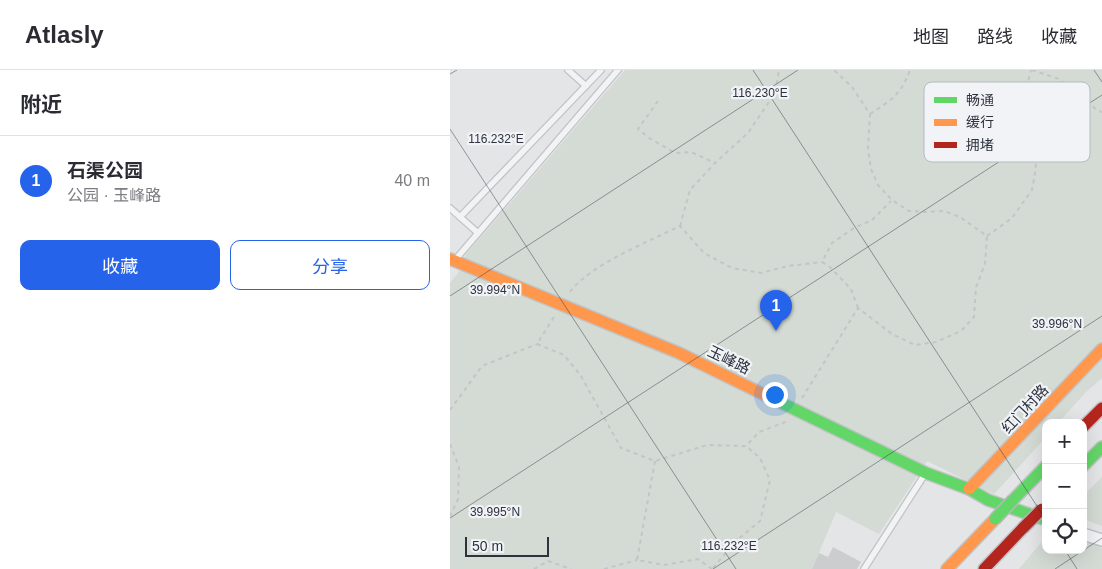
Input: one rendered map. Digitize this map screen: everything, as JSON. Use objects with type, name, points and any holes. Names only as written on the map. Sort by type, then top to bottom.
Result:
[{"type":"main road","name":"玉峰路","points":[[451,262],[679,352],[926,473],[969,489],[988,500],[1042,519]]},
{"type":"main road","name":"红门村路","points":[[969,489],[1102,349]]},
{"type":"main road","points":[[1087,423],[1102,408]]},
{"type":"main road","points":[[1085,464],[1102,447]]},
{"type":"main road","points":[[947,569],[1042,470]]},
{"type":"main road","points":[[984,569],[1042,509]]},
{"type":"street","points":[[1087,535],[1102,540]]},
{"type":"lane","points":[[568,70],[586,86]]},
{"type":"lane","points":[[460,217],[601,70]]},
{"type":"lane","points":[[451,262],[618,70]]},
{"type":"lane","points":[[450,208],[478,233]]},
{"type":"lane","points":[[864,569],[926,473]]},
{"type":"path","points":[[450,410],[482,366],[537,344],[578,282],[615,258],[680,226],[690,190],[715,163],[748,133],[775,93],[779,70]]},
{"type":"path","points":[[834,70],[852,87],[870,114],[868,148],[871,168],[878,185],[892,200],[909,211],[944,211],[960,218],[987,236]]},
{"type":"path","points":[[870,114],[890,101],[902,89],[910,70]]},
{"type":"path","points":[[1028,82],[1032,70],[1063,82]]},
{"type":"path","points":[[658,101],[638,129],[648,138],[675,153],[691,152],[715,163]]},
{"type":"path","points":[[1090,105],[1102,112]]},
{"type":"path","points":[[987,236],[1012,218],[1032,190],[1035,162]]},
{"type":"path","points":[[822,262],[832,243],[854,228],[872,220],[892,200]]},
{"type":"path","points":[[680,226],[704,253],[732,268],[761,273],[788,266],[822,262],[851,289],[858,308],[892,334],[915,344],[936,342],[961,331],[974,317],[976,287],[985,264],[987,236]]},
{"type":"path","points":[[746,446],[759,432],[787,423],[858,308]]},
{"type":"path","points":[[537,344],[564,355],[581,376],[621,448],[655,461],[707,445],[746,446],[760,458],[770,480],[760,521],[734,542],[712,568],[698,559],[664,565],[637,560],[604,569]]},
{"type":"path","points":[[450,444],[459,467],[458,499],[450,516]]},
{"type":"path","points":[[637,560],[655,461]]},
{"type":"path","points":[[534,569],[548,561],[571,569]]},
{"type":"shaded area","points":[[625,70],[1102,70],[1102,378],[1085,393],[1062,419],[1042,419],[1042,441],[994,494],[927,461],[879,534],[836,512],[812,569],[450,569],[450,283],[462,268],[466,254]]},
{"type":"shaded area","points":[[1102,477],[1102,526],[1087,520],[1087,492]]},
{"type":"shaded area","points":[[1042,542],[1042,554],[1087,554],[1087,542],[1102,548],[1102,569],[1019,569]]},
{"type":"building","points":[[833,547],[861,562],[857,569],[812,569],[819,553],[828,557]]},
{"type":"traffic: fast","points":[[765,395],[926,473],[969,489],[988,500],[1042,519]]},
{"type":"traffic: fast","points":[[1085,464],[1102,447]]},
{"type":"traffic: fast","points":[[1013,500],[1042,470]]},
{"type":"traffic: fast","points":[[995,519],[1013,500]]},
{"type":"traffic: slow","points":[[450,259],[679,353],[765,395]]},
{"type":"traffic: slow","points":[[969,489],[1102,349]]},
{"type":"traffic: slow","points":[[947,569],[995,519]]},
{"type":"traffic: jam","points":[[1087,423],[1102,408]]},
{"type":"traffic: jam","points":[[1023,528],[1042,509]]},
{"type":"traffic: jam","points":[[984,569],[1023,528]]},
{"type":"place","name":"石渠公园","points":[[776,331]]}]
